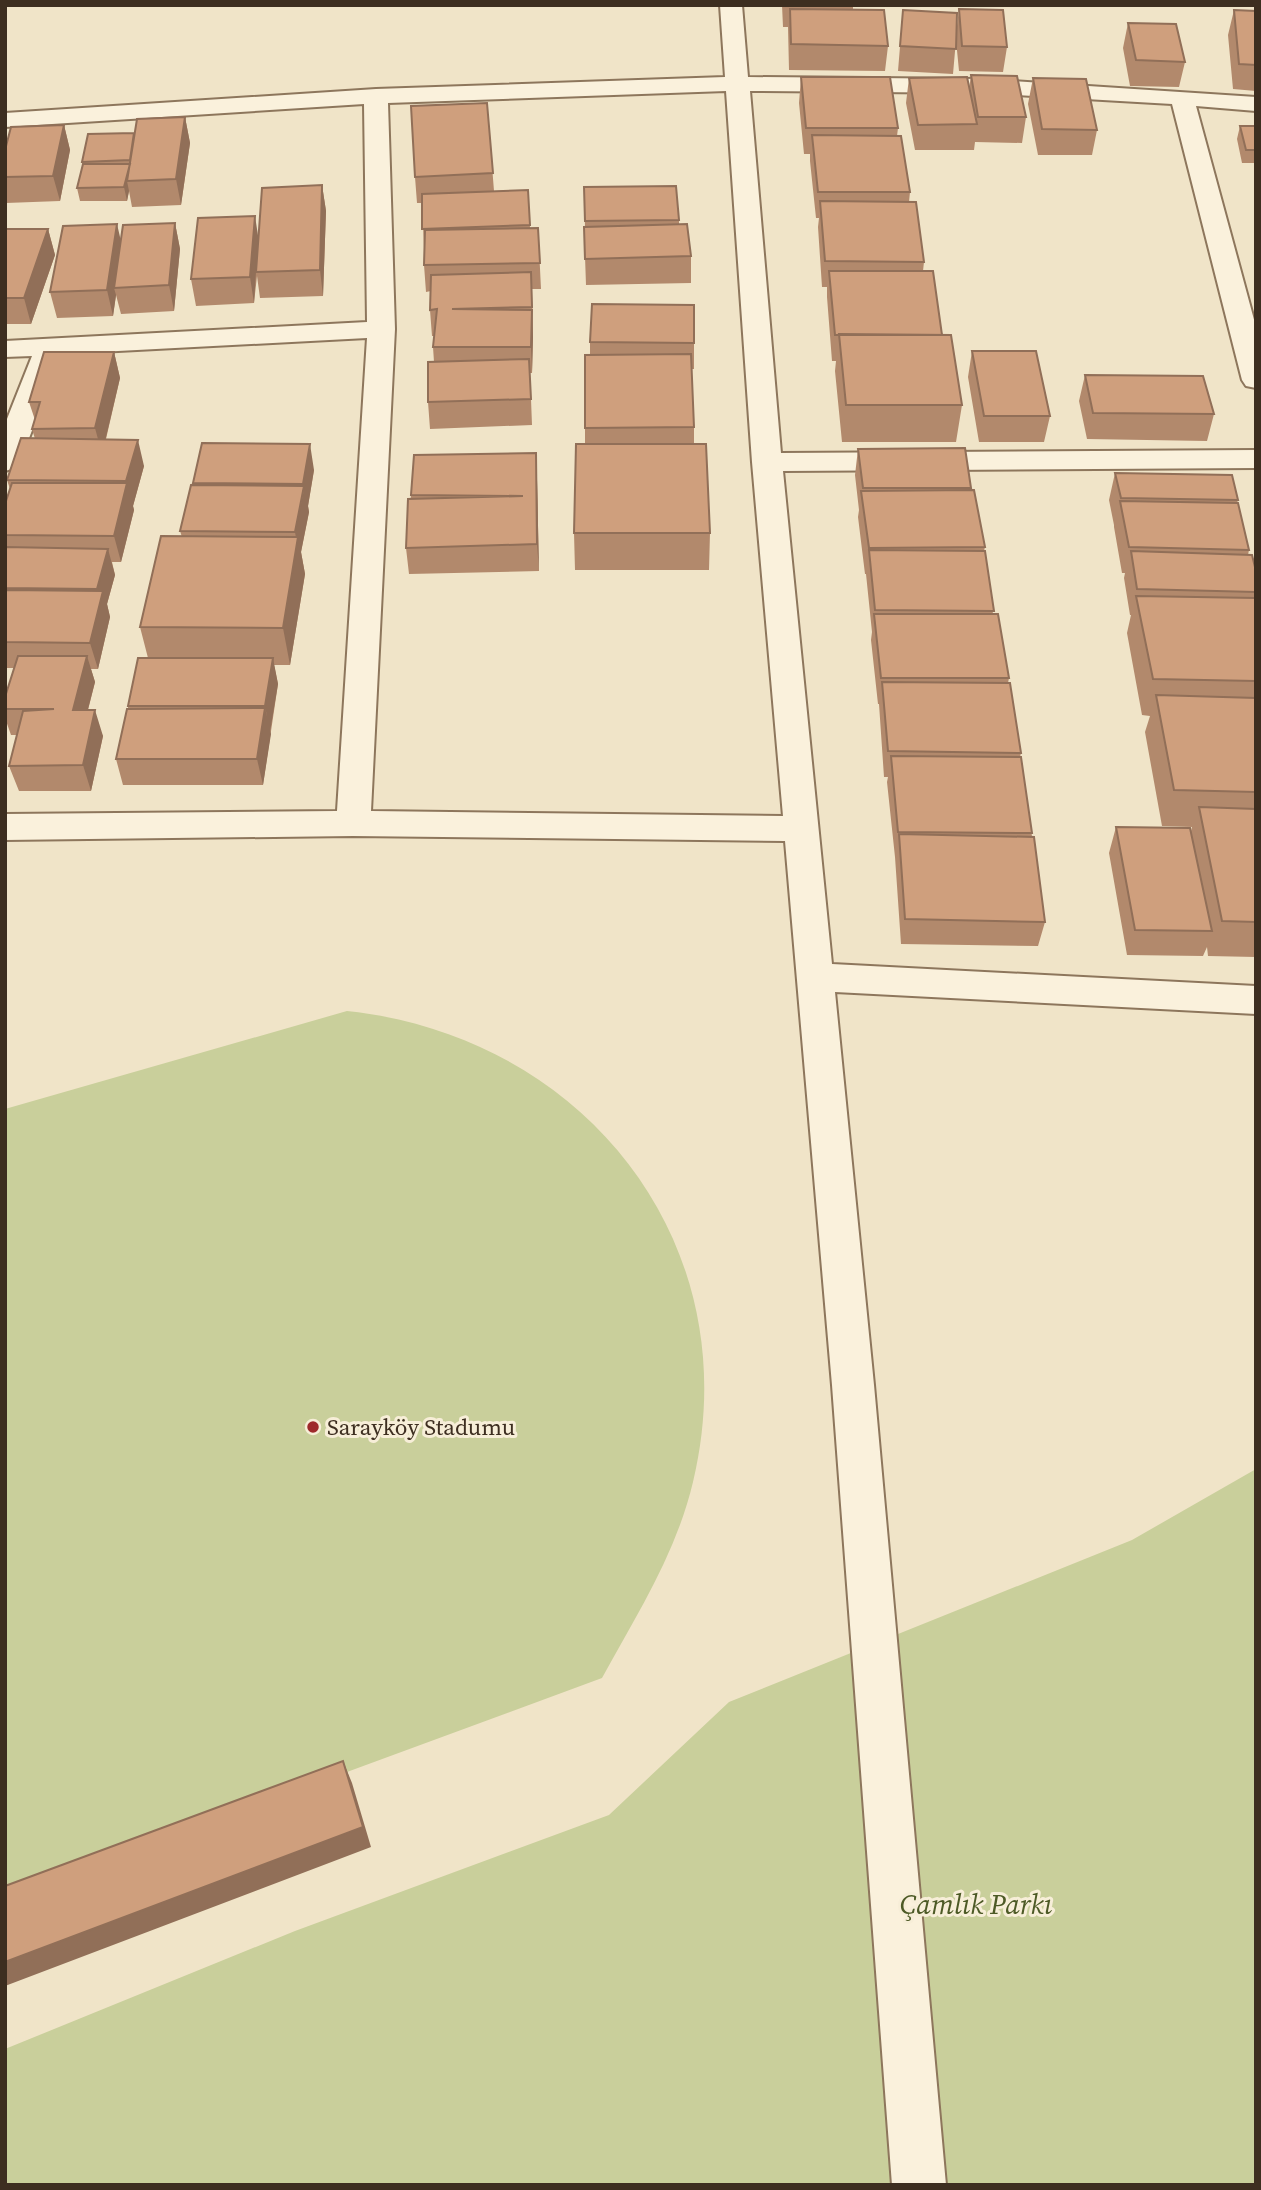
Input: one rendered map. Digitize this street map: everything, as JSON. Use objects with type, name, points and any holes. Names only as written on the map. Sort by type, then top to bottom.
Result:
[{"type":"street","points":[[731,5],[767,462],[817,977],[919,2185]]},
{"type":"street","points":[[5,120],[376,96],[735,82],[1003,84],[1256,104]]},
{"type":"street","points":[[353,823],[381,329],[376,96]]},
{"type":"street","points":[[1182,97],[1246,307],[1256,380]]},
{"type":"street","points":[[5,349],[381,329]]},
{"type":"street","points":[[5,462],[50,346]]},
{"type":"street","points":[[767,462],[1256,459]]},
{"type":"street","points":[[5,827],[353,823],[802,829]]},
{"type":"street","points":[[817,977],[1256,1000]]},
{"type":"green space","name":"Sarayköy Stadumu","points":[[347,1011],[432,1029],[509,1062],[576,1108],[630,1166],[671,1235],[696,1311],[704,1394],[693,1482],[677,1534],[654,1583],[602,1678],[5,1898],[5,1109]]},
{"type":"green space","name":"Çamlık Parkı","points":[[1256,1469],[1256,2185],[5,2185],[5,2049],[295,1931],[609,1815],[729,1702],[1132,1540]]},
{"type":"building","points":[[790,9],[884,10],[888,46],[791,44]]},
{"type":"building","points":[[959,9],[1003,10],[1007,47],[962,46]]},
{"type":"building","points":[[903,10],[957,13],[956,49],[900,46]]},
{"type":"building","points":[[1234,10],[1256,11],[1256,65],[1239,64]]},
{"type":"building","points":[[1128,23],[1176,24],[1185,62],[1136,60]]},
{"type":"building","points":[[971,75],[1017,76],[1026,117],[978,117]]},
{"type":"building","points":[[801,77],[890,77],[898,128],[806,128]]},
{"type":"building","points":[[967,77],[977,124],[918,125],[909,78]]},
{"type":"building","points":[[1033,78],[1086,79],[1097,130],[1042,129]]},
{"type":"building","points":[[487,103],[493,173],[415,177],[411,106]]},
{"type":"building","points":[[185,117],[176,179],[127,181],[137,119]]},
{"type":"building","points":[[64,125],[53,176],[5,177],[5,150],[11,127]]},
{"type":"building","points":[[1240,126],[1256,126],[1256,150],[1246,150]]},
{"type":"building","points":[[134,133],[130,160],[82,162],[88,134]]},
{"type":"building","points":[[812,135],[901,136],[910,192],[818,192]]},
{"type":"building","points":[[83,164],[130,164],[124,187],[77,188]]},
{"type":"building","points":[[322,185],[320,270],[256,272],[262,188]]},
{"type":"building","points":[[676,186],[679,220],[585,221],[584,187]]},
{"type":"building","points":[[528,190],[530,225],[422,229],[422,194]]},
{"type":"building","points":[[820,201],[916,202],[924,262],[825,261]]},
{"type":"building","points":[[255,216],[250,277],[191,279],[198,218]]},
{"type":"building","points":[[175,223],[169,285],[114,288],[123,225]]},
{"type":"building","points":[[117,224],[107,290],[50,292],[63,226]]},
{"type":"building","points":[[687,224],[691,256],[585,259],[584,227]]},
{"type":"building","points":[[538,228],[540,263],[424,265],[425,230]]},
{"type":"building","points":[[5,229],[48,229],[24,298],[5,298]]},
{"type":"building","points":[[829,271],[933,271],[942,335],[835,335]]},
{"type":"building","points":[[531,272],[532,307],[452,309],[532,310],[531,347],[433,347],[437,309],[430,310],[431,275]]},
{"type":"building","points":[[592,304],[694,305],[694,343],[590,342]]},
{"type":"building","points":[[839,334],[951,335],[962,405],[846,405]]},
{"type":"building","points":[[972,351],[1036,351],[1050,416],[984,416]]},
{"type":"building","points":[[44,352],[114,352],[95,428],[32,429],[40,402],[29,402]]},
{"type":"building","points":[[691,354],[694,427],[585,428],[585,355]]},
{"type":"building","points":[[529,359],[531,399],[428,402],[428,362]]},
{"type":"building","points":[[1085,375],[1203,376],[1214,414],[1093,413]]},
{"type":"building","points":[[21,438],[138,440],[126,481],[7,480]]},
{"type":"building","points":[[202,443],[310,444],[303,484],[193,483]]},
{"type":"building","points":[[576,444],[706,444],[710,533],[574,533]]},
{"type":"building","points":[[965,448],[971,488],[863,488],[858,449]]},
{"type":"building","points":[[536,453],[537,544],[406,548],[408,499],[523,496],[411,495],[414,455]]},
{"type":"building","points":[[1115,473],[1232,475],[1238,500],[1121,498]]},
{"type":"building","points":[[12,483],[127,483],[114,536],[5,535],[5,504]]},
{"type":"building","points":[[191,485],[304,486],[295,532],[180,531]]},
{"type":"building","points":[[974,490],[985,547],[869,548],[861,491]]},
{"type":"building","points":[[1120,501],[1238,503],[1249,550],[1129,547]]},
{"type":"building","points":[[161,536],[298,537],[283,628],[140,627]]},
{"type":"building","points":[[5,547],[108,549],[97,589],[5,588]]},
{"type":"building","points":[[869,550],[985,551],[994,611],[875,610]]},
{"type":"building","points":[[1131,551],[1252,555],[1256,571],[1256,592],[1137,589]]},
{"type":"building","points":[[5,590],[103,591],[90,643],[5,642]]},
{"type":"building","points":[[1136,596],[1256,598],[1256,681],[1153,679]]},
{"type":"building","points":[[874,614],[998,614],[1009,678],[881,678]]},
{"type":"building","points":[[18,656],[87,656],[73,710],[95,710],[83,765],[9,766],[23,711],[54,709],[5,709],[5,697]]},
{"type":"building","points":[[138,658],[273,658],[265,706],[128,706]]},
{"type":"building","points":[[882,682],[1010,683],[1021,753],[888,751]]},
{"type":"building","points":[[1156,695],[1256,698],[1256,792],[1174,790]]},
{"type":"building","points":[[265,708],[257,759],[116,759],[127,709]]},
{"type":"building","points":[[891,756],[1021,757],[1032,833],[898,832]]},
{"type":"building","points":[[1199,807],[1256,809],[1256,922],[1222,921]]},
{"type":"building","points":[[1116,827],[1190,828],[1212,931],[1135,930]]},
{"type":"building","points":[[899,834],[1034,837],[1045,922],[905,919]]},
{"type":"building","points":[[343,1761],[363,1827],[5,1962],[5,1886]]},
{"type":"place","name":"Sarayköy Stadumu","points":[[313,1427]]}]
